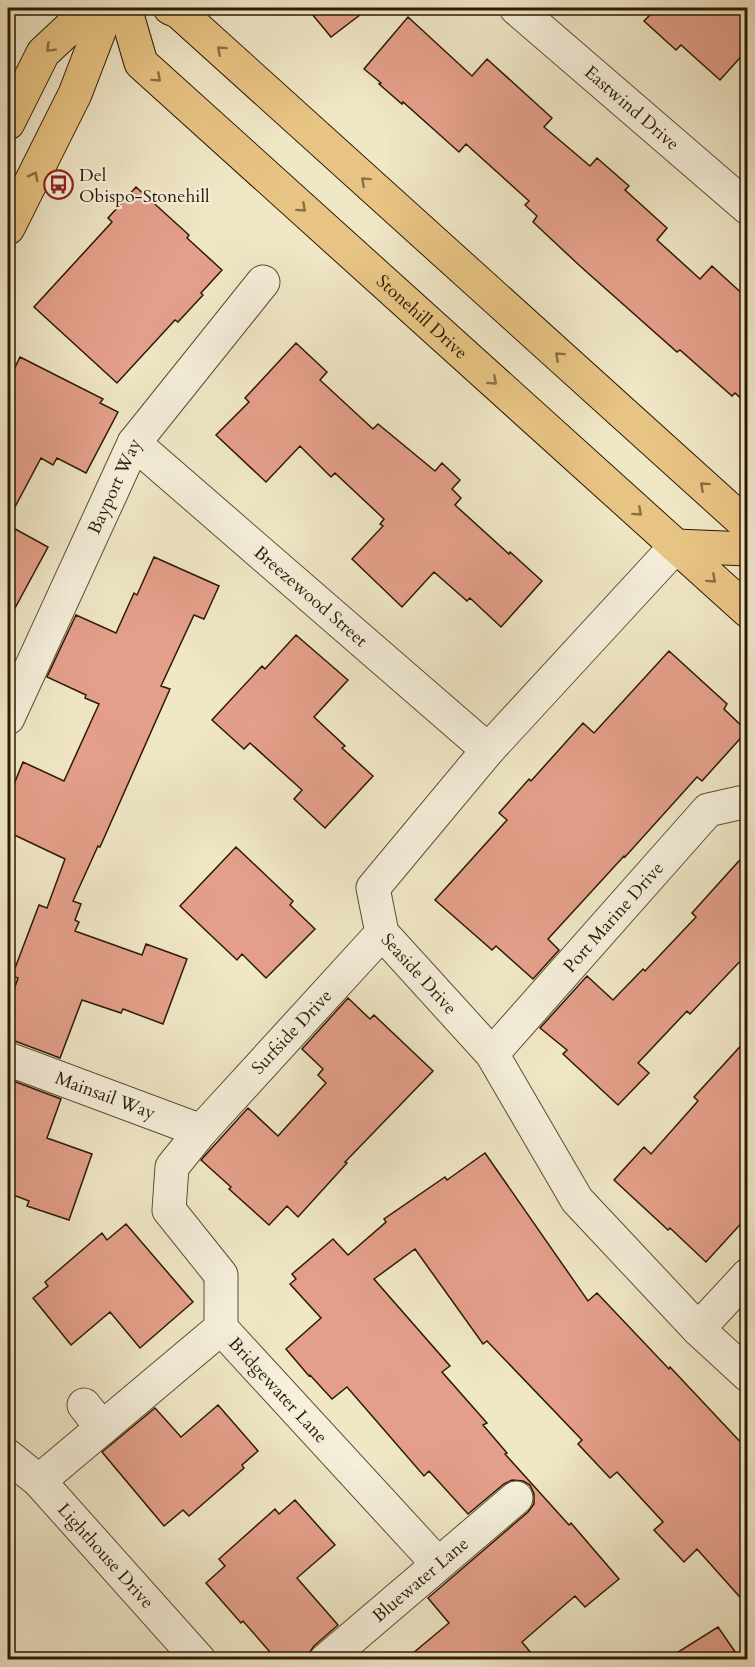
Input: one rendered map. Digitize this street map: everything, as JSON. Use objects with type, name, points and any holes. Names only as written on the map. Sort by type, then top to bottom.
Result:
[{"type":"main road","points":[[8,123],[43,54],[91,8]]},
{"type":"main road","points":[[8,228],[75,94],[108,8]]},
{"type":"main road","name":"Stonehill Drive","points":[[125,8],[141,63],[747,611]]},
{"type":"main road","points":[[170,8],[178,12],[747,526]]},
{"type":"main road","points":[[676,546],[747,549]]},
{"type":"street","name":"Eastwind Drive","points":[[516,8],[747,208]]},
{"type":"street","name":"Bayport Way","points":[[8,718],[134,443],[263,282]]},
{"type":"street","name":"Breezewood Street","points":[[134,443],[488,750]]},
{"type":"street","name":"Seaside Drive","points":[[676,546],[488,750],[373,888],[382,933],[492,1054],[577,1200],[698,1329],[747,1376]]},
{"type":"street","name":"Port Marine Drive","points":[[492,1054],[708,810],[747,801]]},
{"type":"street","name":"Surfside Drive","points":[[201,1131],[382,933]]},
{"type":"street","name":"Mainsail Way","points":[[8,1059],[201,1131]]},
{"type":"street","name":"Bridgewater Lane","points":[[201,1131],[172,1167],[169,1210],[221,1275],[221,1328],[438,1564]]},
{"type":"street","points":[[698,1329],[747,1275]]},
{"type":"street","points":[[39,1481],[93,1417],[221,1328]]},
{"type":"street","name":"Lighthouse Drive","points":[[8,1456],[39,1481],[199,1659]]},
{"type":"street","name":"Bluewater Lane","points":[[326,1659],[516,1498]]},
{"type":"building","points":[[307,8],[369,8],[331,37]]},
{"type":"building","points":[[657,8],[747,8],[747,50],[720,80],[681,45],[676,50],[644,21]]},
{"type":"building","points":[[408,17],[472,76],[487,59],[552,118],[544,127],[590,166],[597,158],[629,186],[625,190],[667,228],[657,240],[700,279],[712,266],[747,298],[747,404],[735,393],[732,396],[680,350],[677,352],[580,266],[533,222],[537,216],[525,205],[529,201],[466,144],[459,152],[364,69]]},
{"type":"building","points":[[136,187],[189,235],[187,238],[222,270],[178,322],[175,320],[117,383],[34,307],[112,222],[108,218]]},
{"type":"building","points":[[296,343],[327,372],[320,380],[373,429],[378,424],[435,471],[442,463],[460,480],[452,489],[461,498],[455,505],[542,581],[501,627],[470,598],[467,601],[434,572],[402,607],[352,559],[383,526],[380,524],[384,519],[335,473],[331,477],[300,446],[266,482],[216,435],[249,402],[245,398]]},
{"type":"building","points":[[20,357],[103,399],[100,403],[118,412],[86,473],[57,458],[53,465],[41,458],[8,520],[8,382]]},
{"type":"building","points":[[8,525],[48,547],[8,621]]},
{"type":"building","points":[[154,557],[219,586],[204,619],[194,615],[161,686],[170,689],[100,847],[98,846],[73,901],[81,904],[75,920],[79,922],[75,931],[142,955],[146,944],[187,959],[163,1024],[123,1009],[121,1013],[82,1000],[60,1058],[15,1041],[8,1041],[8,1007],[18,978],[12,976],[39,905],[47,908],[65,859],[8,832],[8,799],[23,762],[64,781],[99,704],[85,698],[86,695],[47,677],[76,615],[116,633]]},
{"type":"building","points":[[296,635],[348,680],[314,717],[345,746],[342,748],[373,776],[325,828],[294,799],[302,790],[250,743],[244,749],[212,720],[262,666],[265,669]]},
{"type":"building","points":[[669,651],[727,704],[724,709],[747,731],[702,781],[697,777],[548,939],[559,950],[533,979],[496,946],[492,950],[435,900],[507,820],[499,813],[529,779],[531,781],[583,723],[594,733]]},
{"type":"building","points":[[236,847],[293,901],[290,905],[315,929],[266,978],[242,954],[237,960],[180,906]]},
{"type":"building","points":[[747,852],[747,954],[690,1014],[687,1011],[638,1063],[649,1073],[618,1105],[563,1054],[567,1050],[540,1028],[587,976],[613,1000],[643,969],[645,971],[696,917],[692,913]]},
{"type":"building","points":[[348,998],[370,1019],[374,1015],[433,1071],[345,1162],[347,1163],[298,1217],[287,1206],[269,1225],[201,1160],[248,1108],[278,1136],[326,1083],[318,1075],[323,1069],[302,1049]]},
{"type":"building","points":[[747,1039],[747,1217],[706,1262],[614,1180],[644,1147],[651,1154],[698,1101],[694,1097]]},
{"type":"building","points":[[8,1079],[61,1099],[47,1138],[92,1154],[69,1220],[27,1206],[29,1201],[8,1193]]},
{"type":"building","points":[[485,1153],[588,1301],[597,1293],[747,1449],[747,1605],[697,1549],[684,1562],[654,1530],[663,1522],[617,1472],[610,1478],[578,1444],[582,1440],[487,1341],[483,1344],[415,1249],[374,1279],[450,1366],[442,1372],[487,1423],[483,1425],[507,1453],[505,1454],[569,1525],[571,1523],[619,1579],[585,1607],[575,1596],[522,1642],[536,1659],[406,1659],[449,1623],[428,1598],[528,1512],[534,1504],[534,1494],[530,1485],[523,1481],[512,1480],[468,1514],[429,1471],[424,1476],[347,1387],[332,1399],[286,1349],[321,1318],[290,1284],[296,1279],[292,1274],[333,1239],[348,1255],[386,1222],[384,1219],[445,1177],[447,1180]]},
{"type":"building","points":[[126,1224],[193,1302],[140,1348],[110,1312],[71,1345],[33,1298],[48,1286],[45,1282],[102,1233],[107,1240]]},
{"type":"building","points":[[218,1405],[258,1451],[242,1465],[244,1468],[189,1516],[183,1510],[164,1526],[102,1452],[155,1408],[181,1437]]},
{"type":"building","points":[[295,1500],[335,1545],[297,1578],[338,1625],[314,1646],[308,1659],[276,1659],[206,1583],[225,1566],[219,1559],[275,1509],[279,1514]]},
{"type":"building","points":[[718,1627],[740,1659],[667,1659]]},
{"type":"place","name":"Del Obispo-Stonehill","points":[[58,185]]}]
